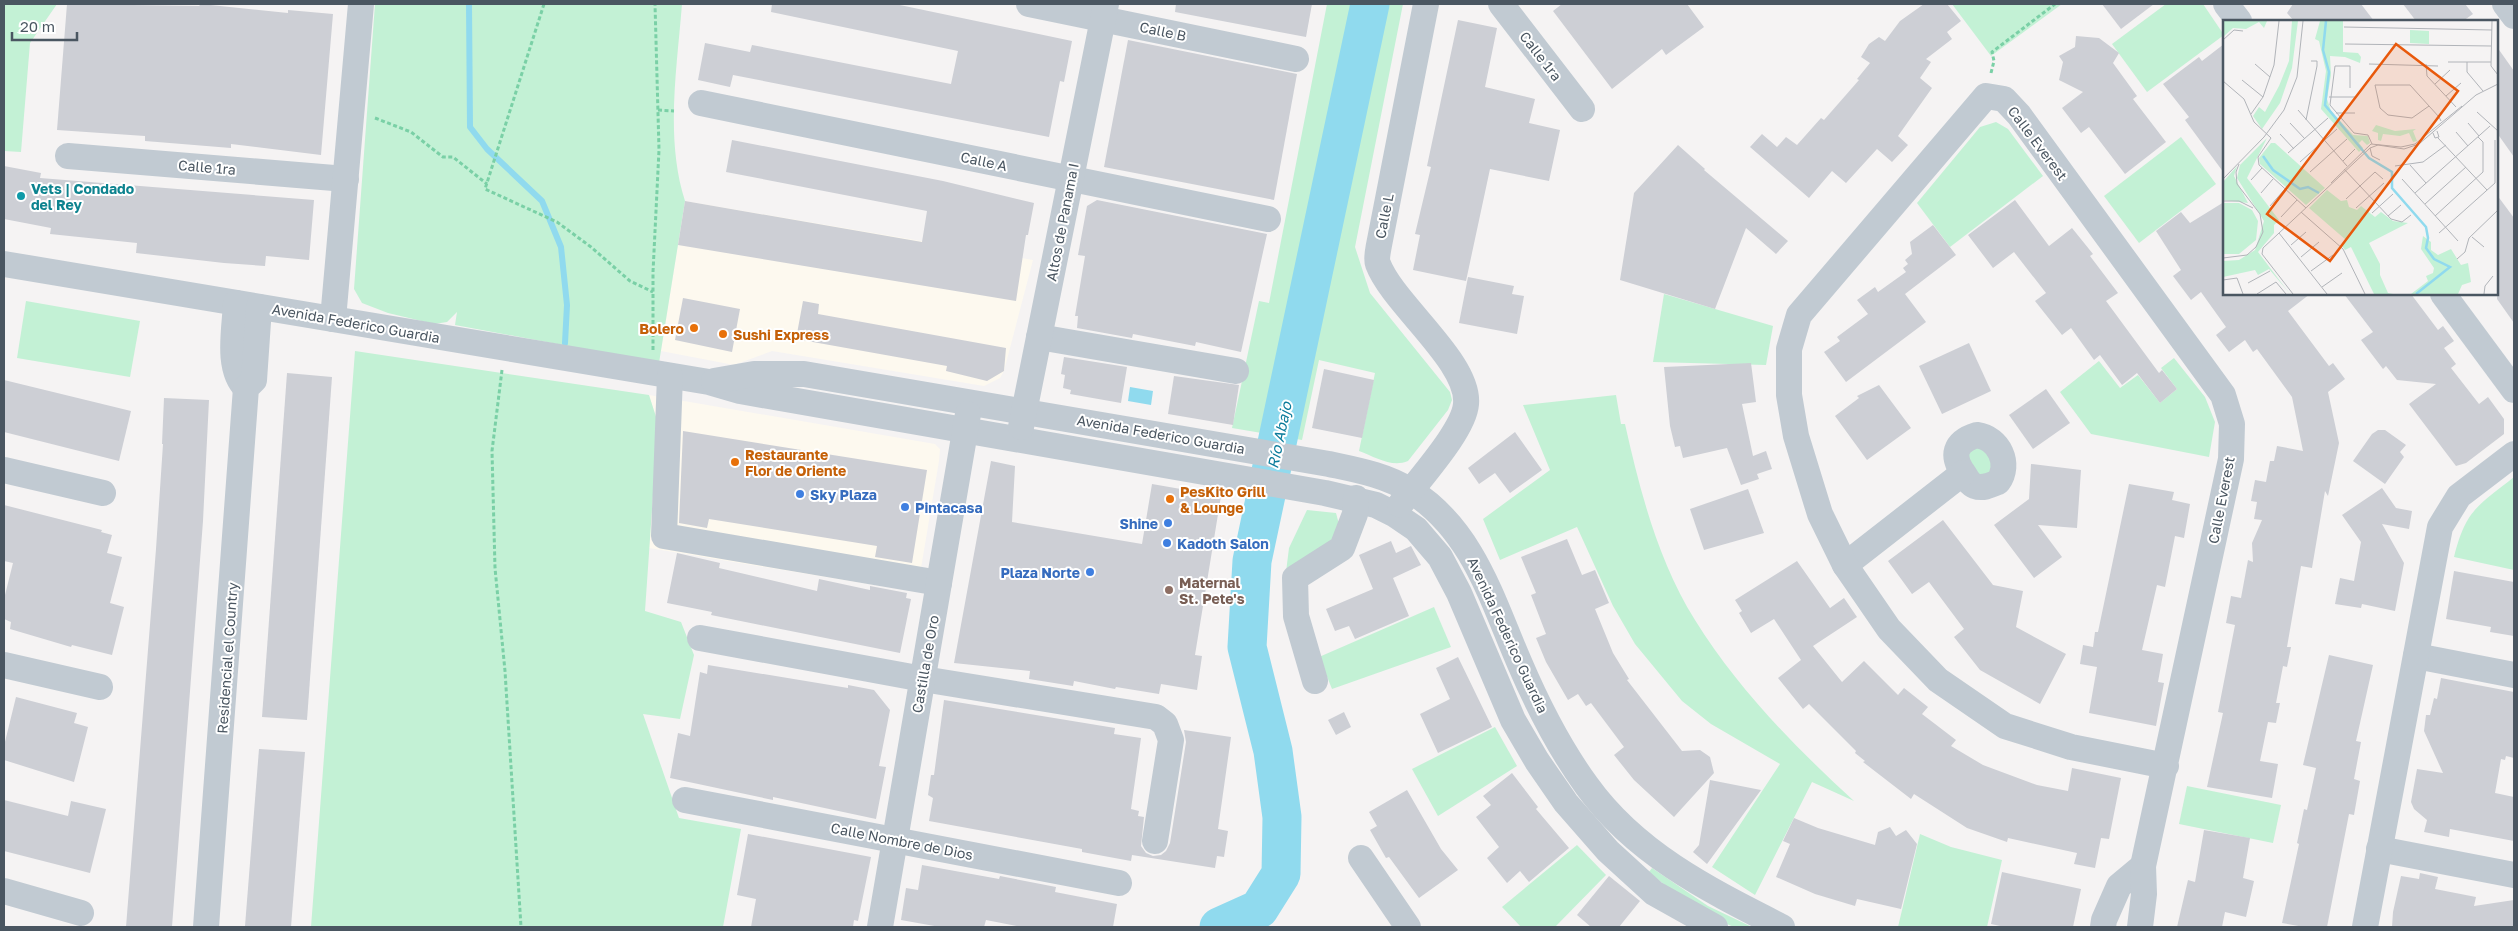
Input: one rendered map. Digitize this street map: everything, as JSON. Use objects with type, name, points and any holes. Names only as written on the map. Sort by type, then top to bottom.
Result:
[{"type":"street","points":[[333,319],[361,4]]},
{"type":"street","name":"Calle B","points":[[1029,4],[1104,12],[1296,59]]},
{"type":"street","name":"Calle L","points":[[1411,490],[1449,441],[1460,423],[1466,404],[1464,385],[1454,369],[1388,281],[1377,262],[1378,245],[1426,4]]},
{"type":"street","name":"Calle 1ra","points":[[1501,4],[1582,109]]},
{"type":"street","points":[[2226,4],[2238,20]]},
{"type":"street","points":[[2505,4],[2514,16]]},
{"type":"street","name":"Altos de Panama I","points":[[1019,440],[1104,12]]},
{"type":"street","points":[[1986,96],[1799,315],[1789,349],[1789,395],[1796,436],[1820,514],[1845,564],[1889,629],[1938,680],[2005,726],[2072,747],[2166,766]]},
{"type":"street","name":"Calle Everest","points":[[1986,96],[2004,100],[2019,115],[2223,395],[2232,424],[2231,459],[2144,866],[2144,894],[2140,927]]},
{"type":"street","name":"Calle A","points":[[701,103],[1268,219]]},
{"type":"street","name":"Calle 1ra","points":[[68,156],[346,178]]},
{"type":"street","name":"Avenida Federico Guardia","points":[[4,264],[709,382],[740,392],[1356,498],[1394,514],[1416,529],[1440,557],[1459,593],[1513,720],[1532,753],[1566,802],[1608,851],[1654,893],[1714,927]]},
{"type":"street","points":[[2443,295],[2514,390]]},
{"type":"street","name":"Residencial el Country","points":[[206,927],[246,388],[254,380],[247,305]]},
{"type":"street","points":[[1039,338],[1236,372]]},
{"type":"street","name":"Avenida Federico Guardia","points":[[709,382],[754,374],[804,374],[1024,410],[1329,464],[1373,473],[1411,490],[1447,520],[1466,544],[1490,592],[1520,664],[1558,741],[1588,788],[1627,831],[1657,857],[1705,887],[1782,927]]},
{"type":"street","points":[[663,375],[664,536],[939,583]]},
{"type":"street","name":"Castilla de Oro","points":[[880,927],[971,401]]},
{"type":"street","points":[[2365,927],[2440,527],[2448,510],[2459,496],[2514,454]]},
{"type":"street","points":[[4,470],[103,493]]},
{"type":"street","points":[[1845,564],[1963,474]]},
{"type":"street","points":[[1394,514],[1411,490]]},
{"type":"street","points":[[1316,681],[1296,616],[1296,578],[1342,548],[1355,514],[1356,498]]},
{"type":"street","points":[[700,638],[922,679],[1156,717],[1165,724],[1171,740],[1154,841]]},
{"type":"street","points":[[2416,656],[2514,675]]},
{"type":"street","points":[[4,665],[100,687]]},
{"type":"street","name":"Calle Nombre de Dios","points":[[685,800],[1119,883]]},
{"type":"street","points":[[1608,851],[1627,831]]},
{"type":"street","points":[[2379,849],[2514,875]]},
{"type":"street","points":[[1361,858],[1408,927]]},
{"type":"street","points":[[2103,927],[2104,920],[2119,886],[2144,866]]},
{"type":"street","points":[[4,891],[81,913]]},
{"type":"path","points":[[544,4],[485,189],[557,222],[591,247],[630,282],[653,292]]},
{"type":"path","points":[[655,4],[659,150],[653,292],[663,375]]},
{"type":"path","points":[[1986,96],[1994,60],[1992,52],[2055,4]]},
{"type":"path","points":[[658,110],[674,111]]},
{"type":"path","points":[[367,115],[411,132],[443,157],[453,157],[487,184]]},
{"type":"path","points":[[503,348],[492,452],[495,568],[505,671],[521,927]]},
{"type":"shaded area","points":[[685,201],[1033,260],[1004,371],[1000,378],[984,386],[772,351],[734,365],[661,351]]},
{"type":"shaded area","points":[[649,395],[935,444],[940,449],[939,461],[917,592],[649,548],[658,423]]},
{"type":"green space","points":[[4,4],[57,4],[30,43],[21,152],[4,151]]},
{"type":"green space","points":[[375,4],[682,4],[675,78],[674,128],[675,153],[685,201],[659,363],[455,325],[457,312],[447,322],[434,324],[388,313],[362,303],[354,289]]},
{"type":"green space","points":[[1327,4],[1403,4],[1355,247],[1370,293],[1450,392],[1452,400],[1448,410],[1408,461],[1402,463],[1384,461],[1359,451],[1375,373],[1319,360],[1302,440],[1232,428],[1259,301],[1269,303]]},
{"type":"green space","points":[[1952,4],[2062,4],[1991,56]]},
{"type":"green space","points":[[2166,4],[2203,4],[2223,34],[2223,36],[2147,92],[2112,44]]},
{"type":"green space","points":[[1996,122],[2008,129],[2043,176],[1950,247],[1917,203],[1980,127]]},
{"type":"green space","points":[[2181,137],[2216,184],[2139,243],[2104,196]]},
{"type":"green space","points":[[1664,294],[1773,326],[1766,365],[1653,362]]},
{"type":"green space","points":[[26,301],[140,321],[130,377],[17,358]]},
{"type":"green space","points":[[355,351],[649,395],[658,423],[645,611],[681,622],[694,655],[680,719],[643,714],[679,818],[741,829],[723,927],[311,927]]},
{"type":"green space","points":[[2174,358],[2205,397],[2215,422],[2209,457],[2091,434],[2060,392],[2099,361],[2120,388],[2138,375],[2160,403],[2177,389],[2161,368]]},
{"type":"green space","points":[[1616,395],[1621,424],[1625,424],[1637,475],[1652,525],[1671,574],[1695,620],[1730,670],[1768,716],[1854,801],[1812,782],[1755,895],[1712,867],[1780,764],[1711,724],[1682,701],[1635,644],[1613,606],[1577,527],[1500,560],[1483,519],[1550,470],[1523,405]]},
{"type":"green space","points":[[1975,446],[1984,447],[1996,464],[1994,472],[1979,476],[1967,460],[1968,451]]},
{"type":"green space","points":[[2514,477],[2514,570],[2454,557],[2463,528],[2475,510],[2482,502]]},
{"type":"green space","points":[[1307,510],[1336,513],[1340,528],[1335,544],[1286,572],[1289,548]]},
{"type":"green space","points":[[1434,607],[1451,647],[1332,689],[1319,657]]},
{"type":"green space","points":[[1495,727],[1517,766],[1438,816],[1412,769]]},
{"type":"green space","points":[[2187,786],[2281,805],[2273,843],[2179,824]]},
{"type":"green space","points":[[1920,834],[1951,847],[2002,860],[1987,927],[1898,927]]},
{"type":"green space","points":[[1577,845],[1606,875],[1555,927],[1521,927],[1502,907]]},
{"type":"green space","points":[[1652,868],[1708,906],[1752,927],[1736,927],[1703,912],[1649,872]]},
{"type":"water","points":[[1130,387],[1153,391],[1151,405],[1128,401]]},
{"type":"building","points":[[67,4],[199,6],[201,4],[288,13],[288,10],[333,14],[321,155],[231,144],[231,148],[145,141],[145,136],[57,130]]},
{"type":"building","points":[[772,4],[895,4],[1072,41],[1064,82],[1060,81],[1049,137],[733,75],[730,87],[698,80],[705,43],[750,52],[752,45],[951,84],[958,51],[771,12]]},
{"type":"building","points":[[1176,4],[1312,4],[1306,37],[1175,12]]},
{"type":"building","points":[[1562,4],[1687,4],[1704,27],[1666,55],[1662,49],[1612,89],[1553,11]]},
{"type":"building","points":[[1924,4],[1947,4],[1961,21],[1947,32],[1952,39],[1926,59],[1931,62],[1920,78],[1932,88],[1898,136],[1908,145],[1892,162],[1877,149],[1846,183],[1832,171],[1809,198],[1750,147],[1762,134],[1777,147],[1786,137],[1797,145],[1821,118],[1824,120],[1859,80],[1857,79],[1870,63],[1861,57],[1869,44],[1879,37],[1885,41],[1900,21]]},
{"type":"building","points":[[2102,4],[2154,4],[2121,29]]},
{"type":"building","points":[[2293,4],[2361,4],[2373,20],[2293,20],[2287,13]]},
{"type":"building","points":[[2403,4],[2465,4],[2473,14],[2464,20],[2415,20]]},
{"type":"building","points":[[1458,20],[1497,28],[1485,87],[1535,99],[1529,123],[1560,130],[1549,181],[1490,169],[1466,281],[1413,270],[1420,235],[1415,234],[1431,167],[1427,166]]},
{"type":"building","points":[[2076,36],[2099,38],[2119,53],[2113,63],[2137,96],[2133,99],[2166,142],[2125,174],[2089,127],[2081,133],[2062,108],[2083,92],[2059,80],[2063,62],[2059,56],[2075,47]]},
{"type":"building","points":[[1128,40],[1297,74],[1274,200],[1104,167]]},
{"type":"building","points":[[2223,45],[2223,172],[2185,120],[2189,117],[2163,84],[2199,57],[2202,61]]},
{"type":"building","points":[[2498,48],[2514,71],[2514,157],[2498,134]]},
{"type":"building","points":[[732,140],[943,181],[1034,203],[1028,235],[1026,235],[1016,301],[678,245],[685,201],[922,242],[927,211],[726,172]]},
{"type":"building","points":[[1678,145],[1704,170],[1788,241],[1776,254],[1746,228],[1715,309],[1620,280],[1634,193]]},
{"type":"building","points":[[4,166],[41,173],[40,178],[314,200],[309,260],[266,256],[265,266],[224,263],[136,253],[137,243],[50,234],[51,228],[4,219]]},
{"type":"building","points":[[2498,196],[2514,218],[2514,323],[2497,299]]},
{"type":"building","points":[[1097,200],[1267,234],[1241,352],[1196,342],[1195,346],[1133,334],[1132,338],[1077,328],[1078,316],[1075,316],[1085,256],[1078,255],[1087,206]]},
{"type":"building","points":[[2015,200],[2049,246],[2072,228],[2093,254],[2090,256],[2118,293],[2106,301],[2159,373],[2162,370],[2177,389],[2160,403],[2137,373],[2122,385],[2100,355],[2094,360],[2071,328],[2062,335],[2035,301],[2046,293],[2014,252],[1993,268],[1968,235]]},
{"type":"building","points":[[2223,203],[2223,295],[2309,295],[2288,311],[2329,366],[2333,363],[2345,379],[2328,392],[2339,443],[2328,496],[2325,491],[2312,568],[2301,566],[2287,647],[2291,647],[2287,667],[2283,666],[2276,703],[2280,703],[2276,723],[2268,722],[2260,761],[2278,764],[2272,798],[2207,787],[2223,713],[2218,712],[2235,625],[2226,623],[2231,596],[2241,598],[2248,560],[2253,562],[2252,543],[2262,520],[2254,519],[2257,502],[2251,501],[2255,480],[2266,482],[2270,461],[2274,461],[2277,446],[2303,451],[2292,397],[2257,349],[2253,352],[2245,340],[2229,352],[2216,335],[2226,327],[2201,292],[2191,300],[2173,276],[2181,270],[2156,231],[2181,212],[2190,223]]},
{"type":"building","points":[[1933,225],[1956,255],[1905,294],[1926,322],[1846,382],[1824,352],[1840,341],[1837,337],[1868,314],[1857,300],[1875,287],[1878,292],[1906,272],[1903,268],[1908,264],[1905,260],[1912,254],[1910,242]]},
{"type":"building","points":[[1468,277],[1514,286],[1512,294],[1524,296],[1517,334],[1459,323]]},
{"type":"building","points":[[2345,295],[2412,295],[2438,330],[2443,326],[2454,341],[2444,348],[2456,364],[2451,368],[2479,404],[2488,397],[2504,419],[2504,434],[2466,463],[2456,466],[2409,404],[2436,384],[2397,380],[2386,366],[2383,369],[2361,340],[2373,332]]},
{"type":"building","points":[[683,298],[740,309],[732,352],[675,340]]},
{"type":"building","points":[[803,301],[819,304],[818,314],[1006,348],[1004,371],[987,381],[946,371],[947,366],[796,339]]},
{"type":"building","points":[[1969,343],[1991,391],[1942,414],[1919,366]]},
{"type":"building","points":[[1064,357],[1127,367],[1121,403],[1070,394],[1071,390],[1063,388],[1065,375],[1061,374]]},
{"type":"building","points":[[1751,363],[1756,402],[1742,404],[1753,456],[1766,451],[1772,469],[1757,474],[1759,479],[1741,485],[1727,448],[1683,458],[1680,446],[1675,447],[1670,426],[1664,367]]},
{"type":"building","points":[[1324,369],[1374,380],[1362,438],[1312,428]]},
{"type":"building","points":[[287,373],[332,377],[307,720],[262,717]]},
{"type":"building","points":[[1174,376],[1239,385],[1233,425],[1168,414]]},
{"type":"building","points":[[4,380],[131,411],[119,461],[4,432]]},
{"type":"building","points":[[1879,385],[1911,428],[1867,460],[1835,416],[1859,398],[1857,396]]},
{"type":"building","points":[[2046,389],[2070,423],[2033,449],[2009,415]]},
{"type":"building","points":[[164,398],[209,400],[203,521],[172,927],[126,927],[156,549]]},
{"type":"building","points":[[2378,430],[2385,430],[2406,445],[2400,452],[2404,457],[2385,484],[2353,461],[2372,434]]},
{"type":"building","name":"Sky Plaza","points":[[683,431],[927,470],[912,563],[875,557],[877,546],[709,519],[707,528],[679,523]]},
{"type":"building","points":[[1515,432],[1542,470],[1510,493],[1495,473],[1479,484],[1468,468]]},
{"type":"building","name":"Plaza Norte","points":[[991,461],[1015,466],[1012,522],[1142,544],[1152,484],[1221,496],[1195,655],[1202,656],[1197,690],[1161,684],[1159,694],[1116,687],[1115,689],[1074,681],[1073,686],[1029,679],[1030,671],[954,663]]},
{"type":"building","points":[[2031,464],[2081,470],[2077,528],[2038,525],[2062,557],[2034,578],[1994,525],[2029,499]]},
{"type":"building","points":[[2129,484],[2174,492],[2172,500],[2190,504],[2184,538],[2175,536],[2165,587],[2157,585],[2142,650],[2163,654],[2158,682],[2164,683],[2156,726],[2089,713],[2097,667],[2080,664],[2083,645],[2093,647],[2095,632],[2098,632]]},
{"type":"building","points":[[2382,488],[2396,508],[2412,511],[2409,529],[2382,524],[2404,563],[2395,611],[2362,604],[2361,608],[2335,604],[2340,578],[2354,581],[2361,542],[2342,515]]},
{"type":"building","points":[[1748,489],[1764,533],[1704,550],[1690,509]]},
{"type":"building","points":[[4,505],[102,530],[101,532],[112,535],[107,553],[122,557],[110,603],[124,607],[112,655],[72,645],[71,647],[10,629],[11,622],[4,619],[4,599],[13,563],[4,561]]},
{"type":"building","points":[[1943,520],[1993,585],[2023,591],[2016,627],[2066,654],[2040,704],[1980,670],[1954,637],[1964,629],[1929,582],[1912,594],[1888,561]]},
{"type":"building","points":[[1567,539],[1582,575],[1595,570],[1609,603],[1595,609],[1613,653],[1629,679],[1627,680],[1682,751],[1700,750],[1710,757],[1714,773],[1674,817],[1634,780],[1614,755],[1624,747],[1591,703],[1586,706],[1578,694],[1568,700],[1546,662],[1536,638],[1546,634],[1531,595],[1536,593],[1521,557]]},
{"type":"building","points":[[1391,541],[1396,553],[1411,546],[1421,565],[1393,578],[1409,616],[1355,639],[1349,626],[1335,631],[1326,609],[1373,589],[1359,555]]},
{"type":"building","points":[[677,553],[720,563],[719,568],[817,591],[819,579],[870,590],[870,586],[907,593],[906,598],[911,599],[900,653],[711,615],[712,612],[667,603]]},
{"type":"building","points":[[1797,561],[1830,608],[1844,598],[1857,617],[1813,646],[1842,682],[1864,661],[1898,695],[1904,688],[1928,707],[1922,714],[1956,740],[1951,746],[1983,765],[2037,785],[2068,791],[2072,768],[2121,778],[2109,839],[2101,838],[2095,868],[2074,864],[2077,853],[2008,838],[2007,842],[1967,828],[1914,794],[1911,799],[1863,762],[1865,761],[1855,753],[1856,751],[1809,704],[1803,709],[1778,678],[1801,660],[1774,619],[1751,633],[1739,613],[1742,611],[1735,600]]},
{"type":"building","points":[[2454,571],[2514,582],[2514,636],[2490,632],[2491,627],[2446,619]]},
{"type":"building","points":[[2329,655],[2373,665],[2356,741],[2361,742],[2354,779],[2360,781],[2354,815],[2349,814],[2327,927],[2304,927],[2282,923],[2299,844],[2297,843],[2304,809],[2307,810],[2316,768],[2303,765]]},
{"type":"building","points":[[1458,657],[1492,727],[1438,753],[1420,714],[1450,699],[1436,668]]},
{"type":"building","points":[[708,665],[848,688],[848,685],[874,690],[890,710],[879,766],[886,767],[876,819],[670,778],[678,733],[690,736],[700,672],[707,674]]},
{"type":"building","points":[[2441,678],[2514,692],[2514,758],[2506,756],[2505,760],[2501,759],[2495,793],[2514,797],[2514,841],[2450,829],[2449,837],[2424,832],[2427,820],[2414,809],[2411,802],[2417,769],[2443,773],[2424,731],[2426,715],[2430,715],[2434,698],[2437,699]]},
{"type":"building","points":[[16,697],[77,713],[74,723],[88,727],[74,782],[4,760],[4,746]]},
{"type":"building","points":[[944,700],[1115,728],[1114,734],[1141,738],[1131,809],[1139,811],[1138,816],[1144,817],[1141,846],[1146,853],[1153,856],[1161,855],[1166,851],[1170,843],[1186,742],[1184,730],[1231,737],[1218,829],[1228,831],[1224,857],[1217,856],[1215,868],[1132,855],[1131,861],[1082,852],[1082,849],[929,821],[933,798],[928,795],[931,775],[934,775]]},
{"type":"building","points":[[1344,712],[1351,727],[1336,735],[1328,720]]},
{"type":"building","points":[[259,749],[305,752],[291,927],[245,926]]},
{"type":"building","points":[[1512,773],[1538,807],[1536,809],[1569,848],[1529,882],[1520,871],[1507,883],[1487,858],[1499,847],[1476,817],[1491,805],[1483,796]]},
{"type":"building","points":[[1710,780],[1761,790],[1707,864],[1693,852],[1699,845]]},
{"type":"building","points":[[1407,790],[1441,849],[1458,870],[1419,898],[1389,857],[1386,858],[1370,830],[1377,826],[1369,812]]},
{"type":"building","points":[[4,800],[68,816],[71,801],[106,809],[90,873],[4,851]]},
{"type":"building","points":[[1794,818],[1818,828],[1875,845],[1878,832],[1890,827],[1896,836],[1906,830],[1917,844],[1901,909],[1857,899],[1855,906],[1815,894],[1776,877],[1790,844],[1783,841]]},
{"type":"building","points":[[2204,830],[2250,838],[2243,878],[2254,881],[2246,917],[2225,912],[2222,927],[2177,927],[2188,880],[2195,882]]},
{"type":"building","points":[[748,834],[871,857],[858,921],[854,920],[853,927],[751,927],[756,899],[737,895]]},
{"type":"building","points":[[922,865],[999,879],[1000,876],[1056,887],[1055,892],[1117,904],[1113,927],[1022,927],[986,920],[984,927],[940,927],[901,920],[906,888],[918,890]]},
{"type":"building","points":[[2002,872],[2081,889],[2073,927],[2005,927],[1991,924]]},
{"type":"building","points":[[2420,873],[2438,877],[2435,889],[2476,897],[2474,906],[2514,900],[2514,927],[2392,927],[2393,912],[2401,876],[2419,879]]},
{"type":"building","points":[[1609,876],[1640,901],[1619,927],[1591,927],[1577,915]]},
{"type":"waterway","points":[[469,4],[470,127],[487,149],[542,201],[561,247],[567,305],[565,343]]},
{"type":"waterway","name":"Río Abajo","points":[[1219,927],[1259,909],[1281,874],[1282,817],[1273,751],[1247,647],[1252,561],[1370,4]]},
{"type":"place","name":"Vets | Condado del Rey","points":[[21,196]]},
{"type":"place","name":"Bolero","points":[[694,328]]},
{"type":"place","name":"Sushi Express","points":[[723,334]]},
{"type":"place","name":"Restaurante Flor de Oriente","points":[[735,462]]},
{"type":"place","name":"Sky Plaza","points":[[800,494]]},
{"type":"place","name":"PesKito Grill & Lounge","points":[[1170,499]]},
{"type":"place","name":"Pintacasa","points":[[905,507]]},
{"type":"place","name":"Shine","points":[[1168,523]]},
{"type":"place","name":"Kadoth Salon","points":[[1167,543]]},
{"type":"place","name":"Plaza Norte","points":[[1090,572]]},
{"type":"place","name":"Maternal St. Pete's","points":[[1169,590]]}]
